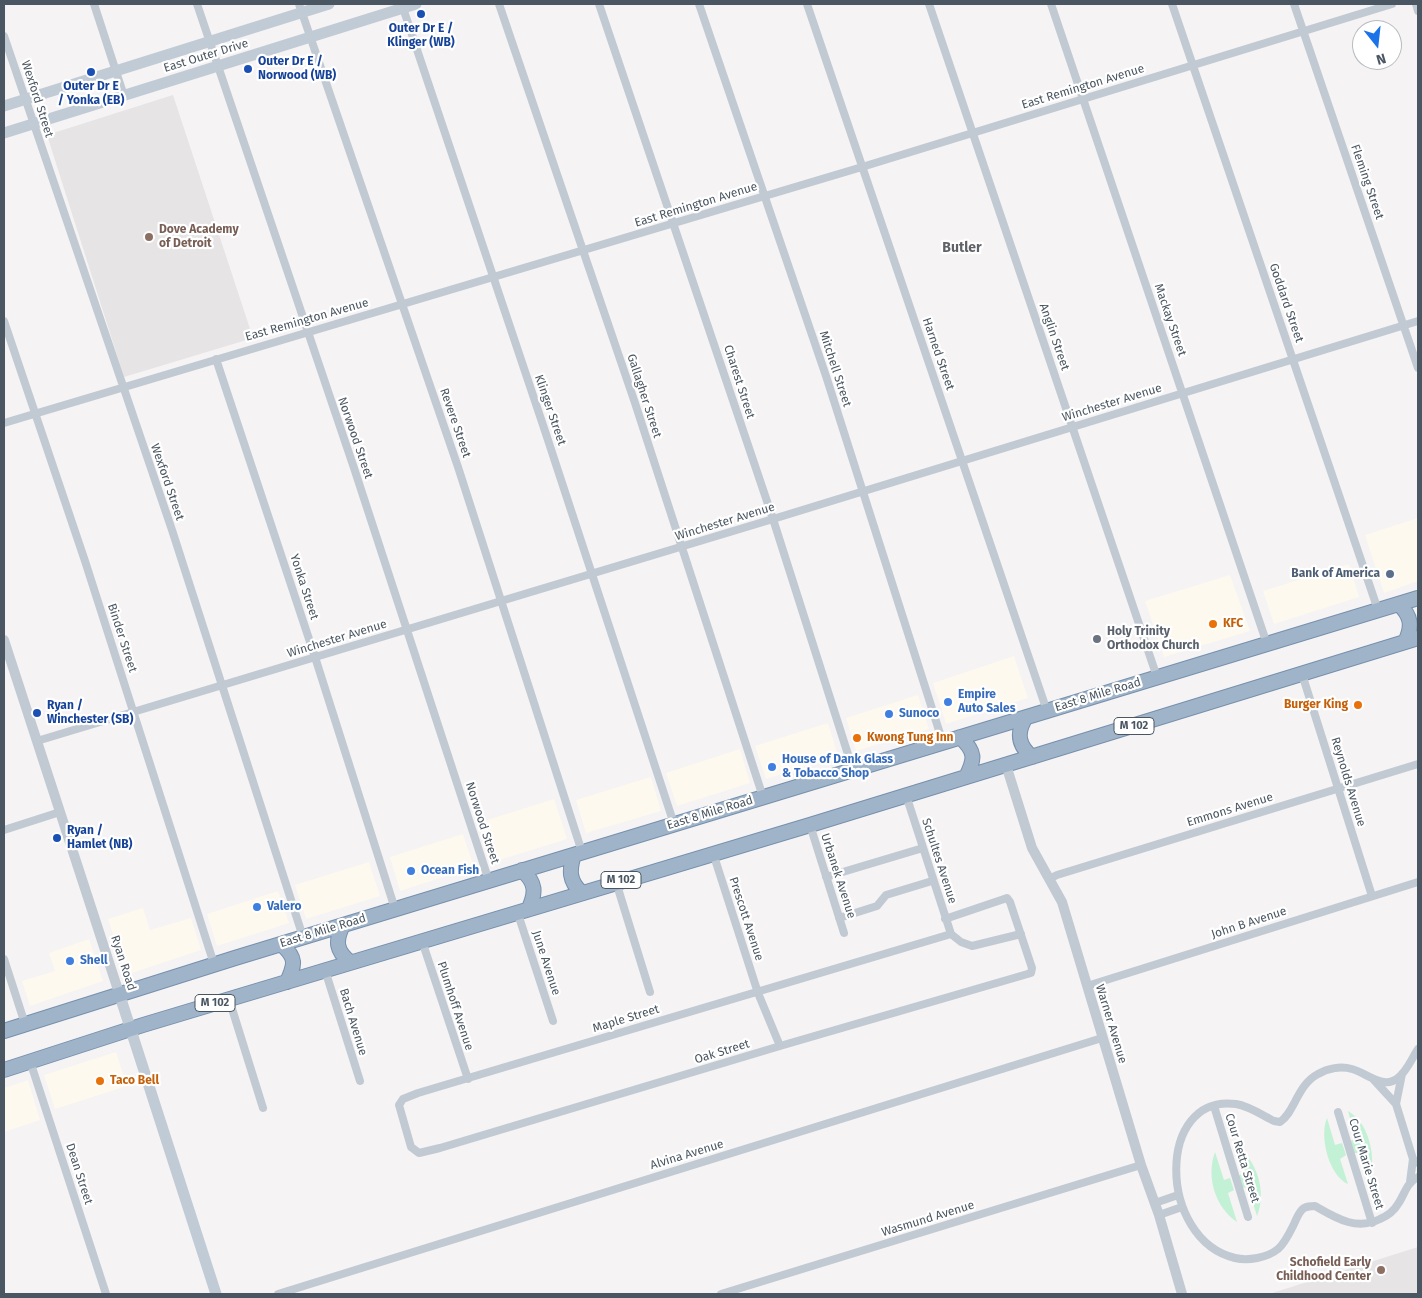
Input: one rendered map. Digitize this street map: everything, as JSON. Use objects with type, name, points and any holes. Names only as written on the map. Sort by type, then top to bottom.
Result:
[{"type":"highway","name":"East 8 Mile Road","points":[[4,1031],[119,993],[1418,598]]},
{"type":"highway","points":[[1399,604],[1410,619],[1412,640]]},
{"type":"highway","name":"M 102","points":[[4,1070],[130,1029],[581,892],[810,825],[1412,640]]},
{"type":"highway","points":[[1026,717],[1021,725],[1019,737],[1022,747],[1032,757]]},
{"type":"highway","points":[[960,737],[969,747],[973,757],[971,768],[966,777]]},
{"type":"highway","points":[[578,853],[570,866],[571,878],[581,892]]},
{"type":"highway","points":[[522,870],[534,886],[534,897],[523,910]]},
{"type":"highway","points":[[343,925],[337,944],[340,953],[350,962]]},
{"type":"highway","points":[[281,944],[291,953],[294,962],[286,982]]},
{"type":"main road","name":"East Outer Drive","points":[[4,106],[209,42],[300,8],[329,4]]},
{"type":"main road","name":"East Outer Drive","points":[[4,133],[312,37],[402,6],[416,4]]},
{"type":"main road","name":"Ryan Road","points":[[119,993],[216,1294]]},
{"type":"street","points":[[94,4],[124,96]]},
{"type":"street","name":"Norwood Street","points":[[197,4],[407,629],[489,881]]},
{"type":"street","name":"Gallagher Street","points":[[499,4],[682,546],[763,797]]},
{"type":"street","name":"Charest Street","points":[[599,4],[772,519],[853,770]]},
{"type":"street","name":"Mitchell Street","points":[[699,4],[863,491],[943,743]]},
{"type":"street","name":"Harned Street","points":[[807,4],[1047,711]]},
{"type":"street","name":"Anglin Street","points":[[929,4],[1157,677]]},
{"type":"street","name":"Mackay Street","points":[[1051,4],[1267,644]]},
{"type":"street","name":"Goddard Street","points":[[1172,4],[1378,610]]},
{"type":"street","name":"Fleming Street","points":[[1294,4],[1418,368]]},
{"type":"street","name":"East Remington Avenue","points":[[4,423],[674,224],[1392,4]]},
{"type":"street","points":[[1416,4],[1418,10]]},
{"type":"street","name":"Klinger Street","points":[[402,6],[674,824]]},
{"type":"street","name":"Revere Street","points":[[300,8],[312,37],[403,304],[502,601],[578,853]]},
{"type":"street","name":"Wexford Street","points":[[4,36],[223,686],[303,937]]},
{"type":"street","name":"Binder Street","points":[[4,321],[135,712],[214,964]]},
{"type":"street","name":"Winchester Avenue","points":[[37,741],[592,574],[1418,321]]},
{"type":"street","name":"Yonka Street","points":[[216,359],[315,657],[395,909]]},
{"type":"street","name":"Ryan Road","points":[[4,640],[119,993]]},
{"type":"street","name":"Reynolds Avenue","points":[[1302,674],[1372,896]]},
{"type":"street","name":"Emmons Avenue","points":[[1049,879],[1418,764]]},
{"type":"street","name":"Warner Avenue","points":[[1006,765],[1032,848],[1062,902],[1102,1038],[1141,1165],[1159,1215],[1182,1294]]},
{"type":"street","name":"Schultes Avenue","points":[[906,795],[950,934]]},
{"type":"street","points":[[4,830],[60,812]]},
{"type":"street","name":"Urbanek Avenue","points":[[810,825],[844,933]]},
{"type":"street","points":[[826,877],[923,848]]},
{"type":"street","name":"Prescott Avenue","points":[[713,853],[758,993],[780,1046]]},
{"type":"street","points":[[839,918],[877,906],[886,894],[932,880]]},
{"type":"street","points":[[616,882],[650,992]]},
{"type":"street","name":"John B Avenue","points":[[1087,986],[1418,882]]},
{"type":"street","points":[[945,918],[1007,898],[1021,934],[972,946],[966,945],[950,934]]},
{"type":"street","name":"June Avenue","points":[[523,910],[553,1021]]},
{"type":"street","name":"Maple Street","points":[[419,1153],[411,1147],[399,1105],[403,1099],[652,1022],[758,993],[950,934]]},
{"type":"street","name":"Oak Street","points":[[419,1153],[449,1146],[780,1046],[1031,973],[1032,968],[1021,934]]},
{"type":"street","name":"Plumhoff Avenue","points":[[422,941],[468,1079]]},
{"type":"street","points":[[4,959],[24,1024]]},
{"type":"street","name":"Bach Avenue","points":[[325,970],[360,1081]]},
{"type":"street","points":[[229,999],[264,1108]]},
{"type":"street","name":"Alvina Avenue","points":[[278,1294],[1102,1038]]},
{"type":"street","points":[[1373,1079],[1396,1104],[1416,1161],[1410,1182],[1394,1209],[1382,1219],[1362,1224],[1348,1223],[1315,1206],[1304,1208],[1278,1249],[1260,1258],[1236,1259],[1217,1252],[1207,1244],[1191,1224],[1182,1207],[1178,1195],[1176,1172],[1179,1144],[1183,1134],[1201,1112],[1214,1106],[1230,1103],[1239,1104],[1280,1122],[1286,1116],[1306,1083],[1318,1073],[1335,1068],[1347,1068],[1373,1079],[1386,1082],[1397,1079],[1403,1073],[1418,1049]]},
{"type":"street","name":"Dean Street","points":[[30,1061],[106,1294]]},
{"type":"street","points":[[1396,1104],[1403,1073]]},
{"type":"street","name":"Cour Retta Street","points":[[1214,1106],[1248,1217]]},
{"type":"street","name":"Cour Marie Street","points":[[1338,1112],[1372,1223]]},
{"type":"street","name":"Wasmund Avenue","points":[[721,1294],[1141,1165]]},
{"type":"street","points":[[1410,1182],[1418,1177]]},
{"type":"street","points":[[1155,1203],[1178,1195]]},
{"type":"street","points":[[1159,1215],[1182,1207]]},
{"type":"shaded area","name":"Dove Academy of Detroit","points":[[173,95],[253,338],[124,377],[47,135]]},
{"type":"shaded area","points":[[1418,518],[1418,581],[1384,593],[1365,535]]},
{"type":"shaded area","points":[[1349,564],[1359,597],[1274,624],[1263,591]]},
{"type":"shaded area","points":[[1230,575],[1250,631],[1164,657],[1145,601]]},
{"type":"shaded area","points":[[1014,656],[1028,698],[946,724],[933,683]]},
{"type":"shaded area","points":[[918,695],[929,729],[856,751],[846,718]]},
{"type":"shaded area","points":[[828,723],[838,756],[766,779],[755,746]]},
{"type":"shaded area","points":[[740,749],[750,783],[677,806],[666,773]]},
{"type":"shaded area","points":[[651,777],[661,811],[586,833],[576,800]]},
{"type":"shaded area","points":[[554,799],[567,839],[493,862],[481,822]]},
{"type":"shaded area","points":[[463,834],[474,867],[400,891],[390,857]]},
{"type":"shaded area","points":[[369,862],[380,896],[306,919],[295,885]]},
{"type":"shaded area","points":[[278,891],[289,923],[217,946],[207,914]]},
{"type":"shaded area","points":[[143,908],[150,930],[191,918],[201,950],[126,975],[108,919]]},
{"type":"shaded area","points":[[89,939],[103,981],[30,1006],[22,981],[55,971],[49,953]]},
{"type":"shaded area","points":[[116,1052],[127,1086],[55,1109],[44,1075]]},
{"type":"shaded area","points":[[28,1080],[40,1120],[4,1132],[4,1088]]},
{"type":"shaded area","name":"Schofield Early Childhood Center","points":[[1418,1247],[1418,1294],[1269,1294]]},
{"type":"green space","points":[[1348,1111],[1362,1124],[1370,1142],[1372,1170],[1370,1179],[1360,1153],[1353,1153],[1350,1141],[1356,1139]]},
{"type":"green space","points":[[1327,1118],[1335,1145],[1342,1143],[1346,1155],[1340,1159],[1348,1184],[1341,1180],[1327,1155],[1324,1135]]},
{"type":"green space","points":[[1236,1145],[1250,1159],[1258,1177],[1261,1197],[1257,1216],[1248,1187],[1241,1188],[1238,1176],[1244,1173]]},
{"type":"green space","points":[[1215,1152],[1224,1180],[1230,1178],[1234,1190],[1228,1193],[1237,1222],[1223,1208],[1214,1191],[1212,1162]]},
{"type":"place","name":"Outer Dr E / Klinger (WB)","points":[[421,14]]},
{"type":"place","name":"Outer Dr E / Norwood (WB)","points":[[248,69]]},
{"type":"place","name":"Outer Dr E / Yonka (EB)","points":[[91,72]]},
{"type":"place","name":"Dove Academy of Detroit","points":[[149,237]]},
{"type":"place","name":"Bank of America","points":[[1390,574]]},
{"type":"place","name":"KFC","points":[[1213,624]]},
{"type":"place","name":"Holy Trinity Orthodox Church","points":[[1097,639]]},
{"type":"place","name":"Empire Auto Sales","points":[[948,702]]},
{"type":"place","name":"Burger King","points":[[1358,705]]},
{"type":"place","name":"Ryan / Winchester (SB)","points":[[37,713]]},
{"type":"place","name":"Sunoco","points":[[889,714]]},
{"type":"place","name":"Kwong Tung Inn","points":[[857,738]]},
{"type":"place","name":"House of Dank Glass & Tobacco Shop","points":[[772,767]]},
{"type":"place","name":"Ryan / Hamlet (NB)","points":[[57,838]]},
{"type":"place","name":"Ocean Fish","points":[[411,871]]},
{"type":"place","name":"Valero","points":[[257,907]]},
{"type":"place","name":"Shell","points":[[70,961]]},
{"type":"place","name":"Taco Bell","points":[[100,1081]]},
{"type":"place","name":"Schofield Early Childhood Center","points":[[1381,1270]]},
{"type":"district","name":"Butler","points":[[962,248]]}]
